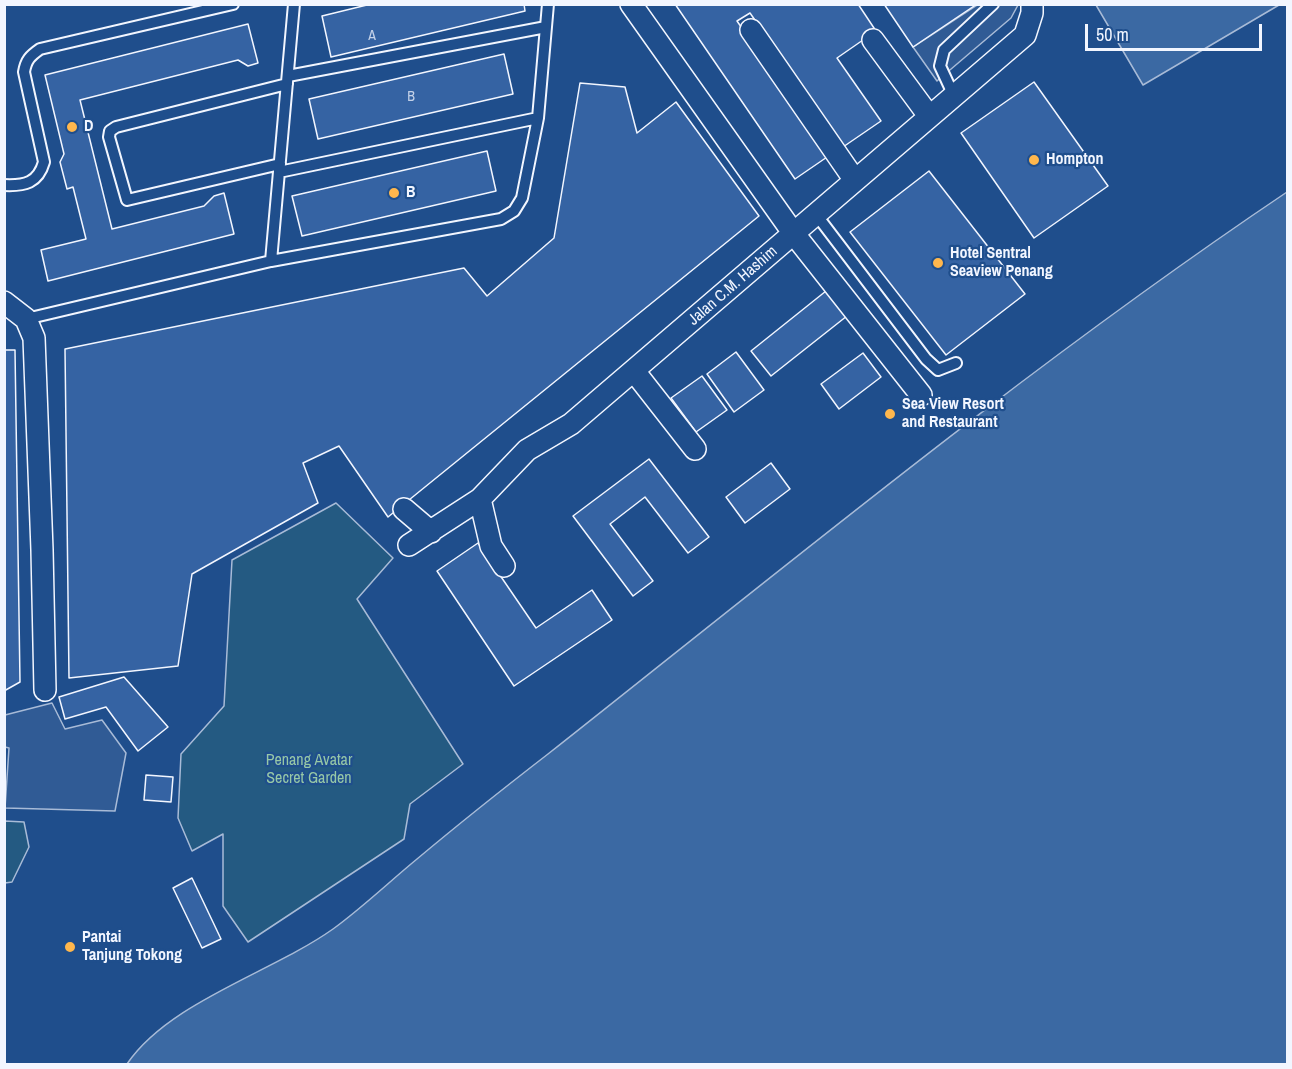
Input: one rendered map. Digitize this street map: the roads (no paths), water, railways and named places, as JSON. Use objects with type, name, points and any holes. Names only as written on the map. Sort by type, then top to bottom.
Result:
[{"type":"street","points":[[631,4],[794,234],[921,395]]},
{"type":"street","name":"Jalan C.M. Hashim","points":[[409,545],[480,500],[527,450],[571,424],[794,234],[854,179],[954,96],[1024,35],[1032,13],[1032,4]]},
{"type":"street","points":[[751,30],[854,179]]},
{"type":"street","points":[[873,40],[929,116]]},
{"type":"street","points":[[4,302],[26,319],[34,338],[45,690]]},
{"type":"street","points":[[633,371],[694,449]]},
{"type":"street","points":[[480,500],[491,546],[504,566]]},
{"type":"street","points":[[404,509],[431,532]]},
{"type":"lane","points":[[4,185],[21,186],[31,182],[40,174],[44,162],[24,72],[26,61],[31,55],[40,49],[232,4]]},
{"type":"lane","points":[[271,261],[294,4]]},
{"type":"lane","points":[[26,319],[271,261],[501,219],[514,211],[522,198],[538,118],[548,4]]},
{"type":"lane","points":[[954,96],[940,66],[944,50],[993,4]]},
{"type":"lane","points":[[538,118],[127,200],[109,137],[110,131],[116,127],[287,80],[546,27]]},
{"type":"lane","points":[[815,213],[926,359],[938,370],[956,363]]},
{"type":"place","name":"D","points":[[72,127]]},
{"type":"place","name":"Hompton","points":[[1034,160]]},
{"type":"place","name":"B","points":[[394,193]]},
{"type":"place","name":"Hotel Sentral Seaview Penang","points":[[938,263]]},
{"type":"place","name":"Sea View Resort and Restaurant","points":[[890,414]]},
{"type":"place","name":"Pantai Tanjung Tokong","points":[[70,947]]},
{"type":"park label","name":"Penang Avatar Secret Garden","points":[[309,770]]}]
